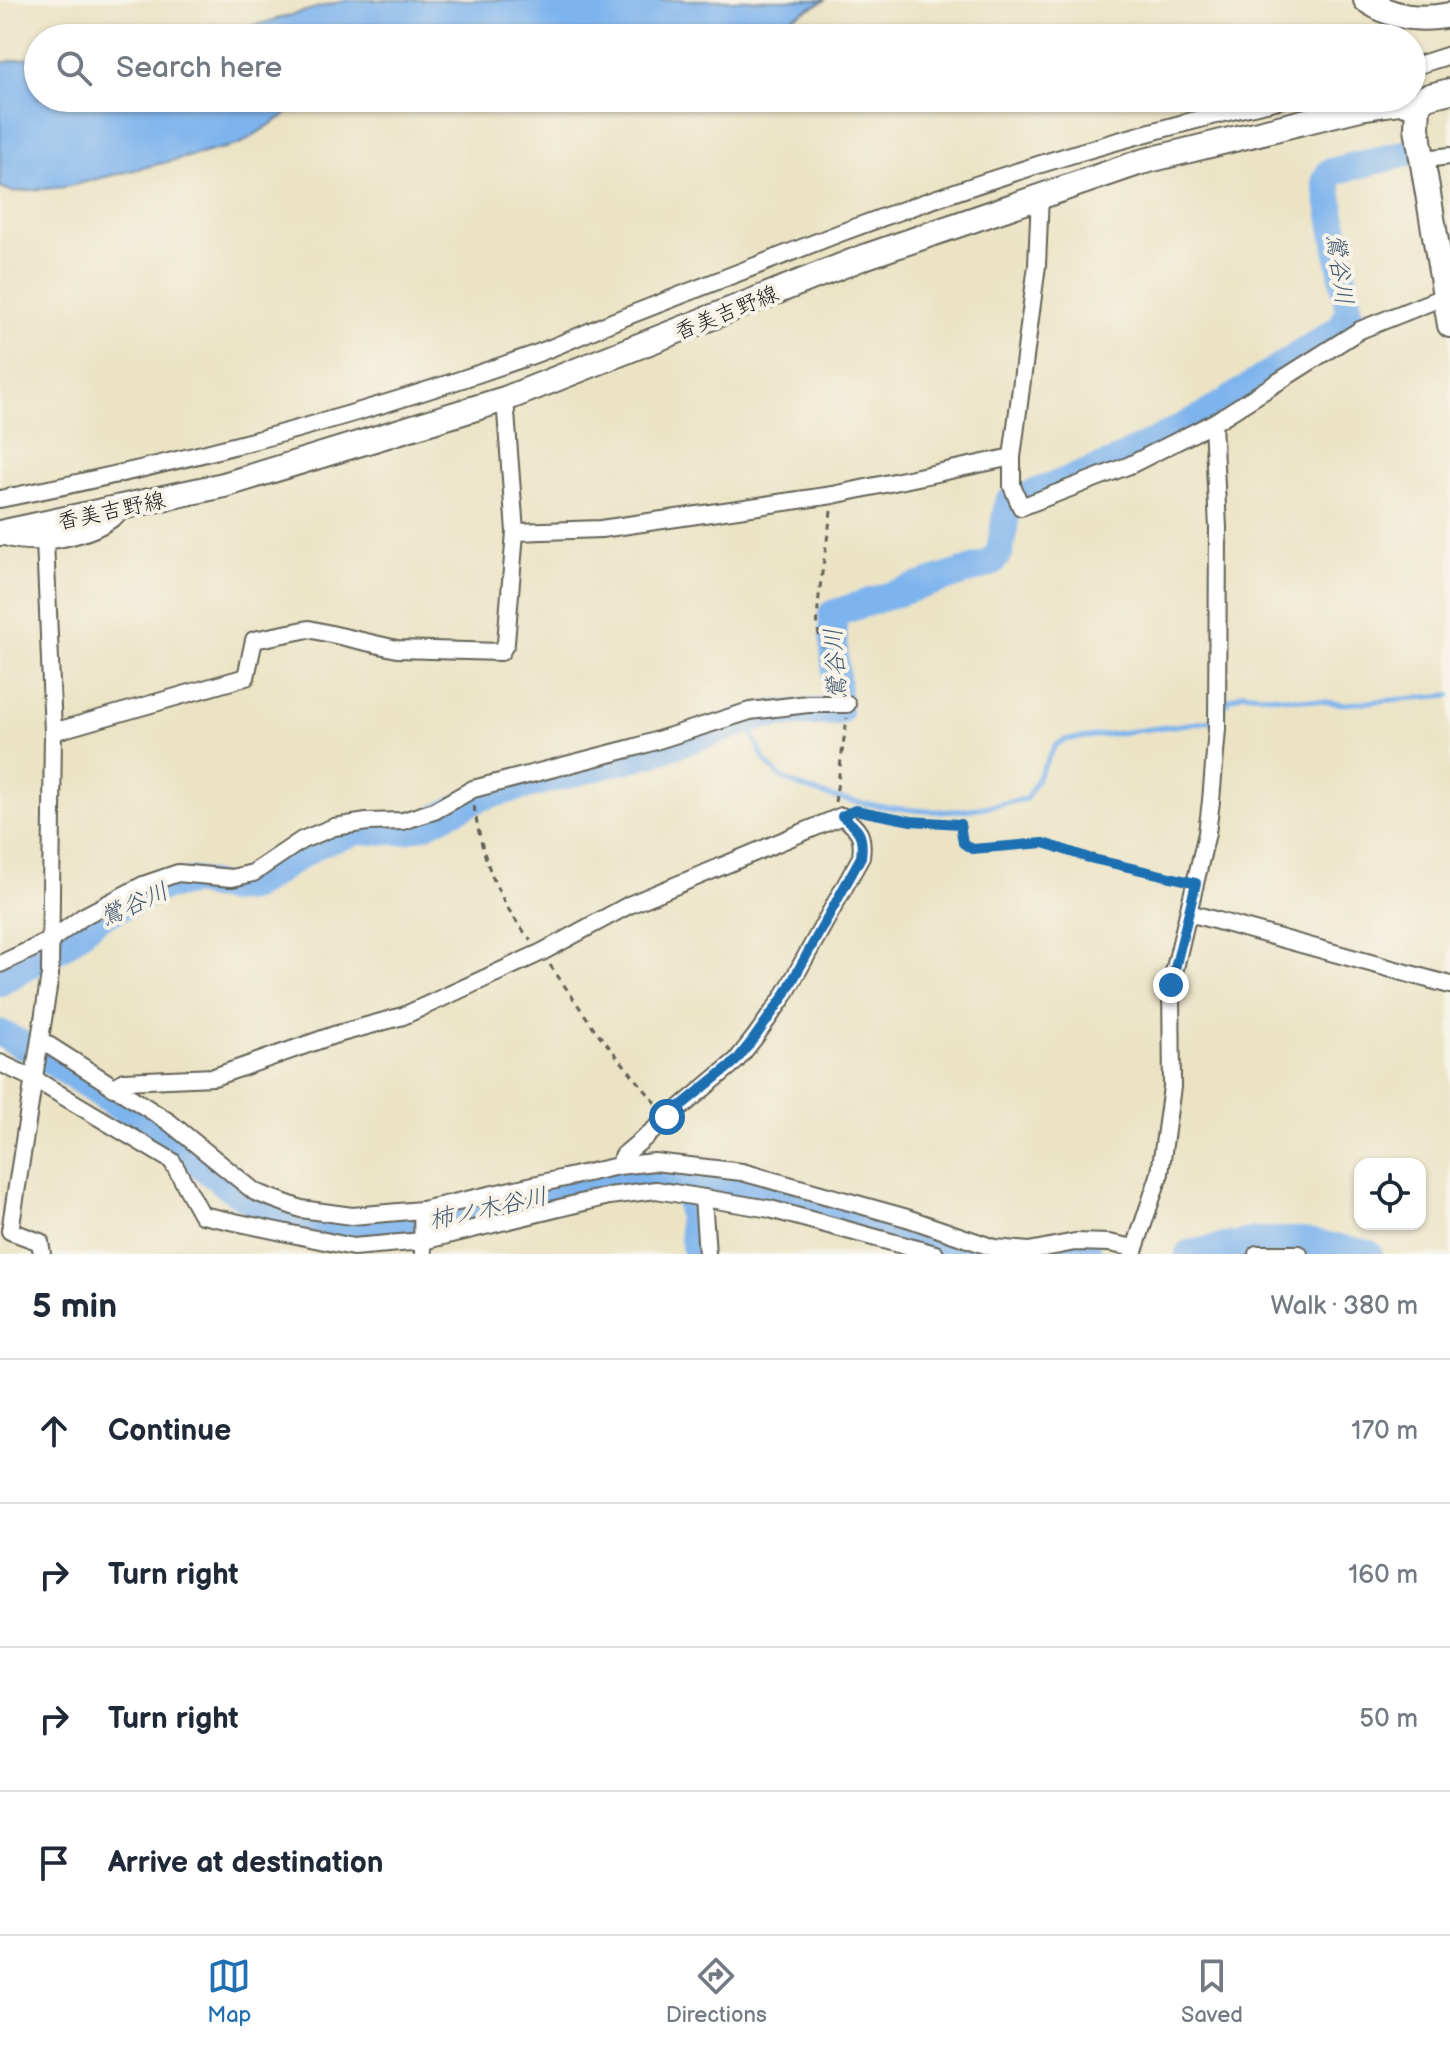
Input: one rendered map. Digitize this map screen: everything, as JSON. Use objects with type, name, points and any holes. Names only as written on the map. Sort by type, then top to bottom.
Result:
[{"type":"main road","points":[[1366,0],[1400,16],[1423,19],[1450,15]]},
{"type":"main road","name":"香美吉野線","points":[[1426,97],[1450,91]]},
{"type":"main road","name":"香美吉野線","points":[[0,534],[239,480],[505,399],[864,257],[1040,195],[1141,162],[1344,112]]},
{"type":"main road","points":[[1418,112],[1417,128],[1425,159],[1443,297],[1450,325]]},
{"type":"street","points":[[1426,63],[1450,55]]},
{"type":"street","points":[[0,499],[104,479],[264,438],[449,382],[527,357],[958,190],[1048,160],[1223,112]]},
{"type":"street","points":[[1425,159],[1450,156]]},
{"type":"street","points":[[1040,195],[1037,265],[1012,457],[1021,507],[1083,485],[1213,423],[1360,330],[1443,297]]},
{"type":"street","points":[[53,732],[246,677],[254,640],[309,629],[397,649],[501,652],[506,643],[515,532],[505,399]]},
{"type":"street","points":[[42,1045],[169,1122],[255,1192],[301,1209],[352,1216],[422,1212],[618,1166],[654,1162],[725,1172],[907,1218],[994,1248],[1029,1251],[1075,1242],[1134,1251],[1160,1173],[1172,1087],[1171,985],[1207,833],[1217,729],[1218,528],[1213,423]]},
{"type":"street","points":[[515,532],[601,529],[833,495],[1012,457]]},
{"type":"street","points":[[0,534],[45,540],[113,521],[124,508]]},
{"type":"street","points":[[42,1254],[40,1242],[10,1231],[42,1045],[50,975],[53,732],[45,540]]},
{"type":"street","points":[[0,964],[51,943],[84,916],[143,885],[178,873],[232,878],[253,873],[302,840],[334,827],[403,821],[434,811],[473,789],[636,747],[750,711],[840,704]]},
{"type":"street","points":[[113,1088],[124,1081],[214,1077],[446,999],[629,905],[842,816],[859,829],[863,843],[861,857],[784,996],[736,1061],[624,1155],[618,1166]]},
{"type":"street","points":[[1189,913],[1450,985]]},
{"type":"street","points":[[0,1063],[37,1073],[172,1161],[202,1215],[353,1247],[423,1243],[609,1196],[656,1190],[770,1209],[935,1254]]},
{"type":"street","points":[[707,1254],[704,1196],[725,1172]]},
{"type":"street","points":[[422,1212],[423,1243]]},
{"type":"street","points":[[1257,1254],[1299,1254]]},
{"type":"path","points":[[833,495],[818,629],[831,658],[840,667],[835,799]]},
{"type":"path","points":[[474,804],[490,874],[508,913],[542,952],[596,1031],[667,1117]]},
{"type":"path","points":[[842,816],[855,810],[911,821],[951,821],[960,824],[963,843],[972,849],[1044,843],[1089,858],[1196,883]]},
{"type":"water","points":[[345,0],[826,0],[774,24],[259,24]]},
{"type":"water","points":[[24,59],[24,112],[290,112],[240,144],[65,187],[13,192],[0,187],[0,63]]},
{"type":"waterway","name":"鶯谷川","points":[[0,982],[63,946],[96,919],[162,887],[194,881],[230,889],[252,887],[318,844],[359,831],[401,831],[426,824],[481,797],[650,753],[764,715],[838,711],[832,614],[991,563],[1000,551],[1008,503],[1113,463],[1206,415],[1342,327],[1349,312],[1326,180],[1330,172],[1408,153]]},
{"type":"waterway","points":[[1223,707],[1230,699],[1243,693],[1345,704],[1450,695]]},
{"type":"waterway","points":[[748,720],[764,758],[786,780],[807,789],[858,802],[934,811],[971,809],[1026,799],[1055,746],[1064,740],[1212,721]]},
{"type":"waterway","name":"柿ノ木谷川","points":[[0,1033],[96,1091],[238,1193],[264,1208],[297,1220],[340,1227],[383,1227],[425,1222],[594,1182],[654,1175],[742,1188],[809,1203],[972,1254]]},
{"type":"waterway","points":[[687,1179],[696,1254]]},
{"type":"waterway","name":"柿ノ木谷川","points":[[1189,1254],[1256,1241],[1301,1241],[1369,1254]]},
{"type":"waterway","name":"柿ノ木谷川","points":[[1073,1254],[1089,1254]]},
{"type":"route","points":[[667,1117],[736,1061],[784,996],[861,857],[863,843],[859,829],[842,816],[855,810],[911,821],[951,821],[960,824],[963,843],[972,849],[1044,843],[1089,858],[1196,883],[1171,985]]}]
